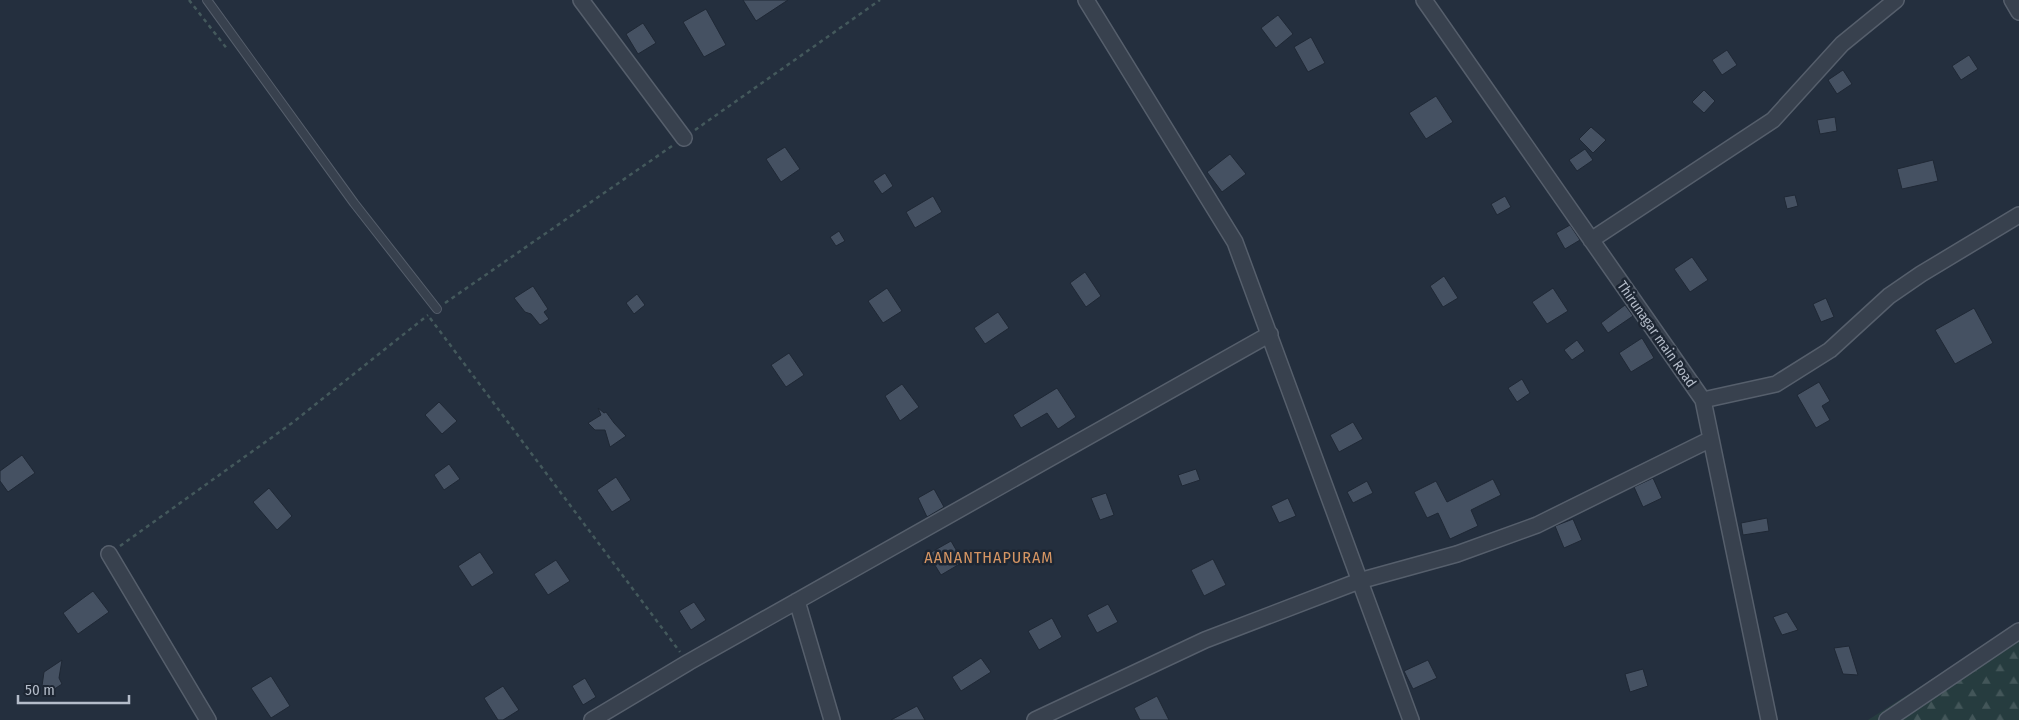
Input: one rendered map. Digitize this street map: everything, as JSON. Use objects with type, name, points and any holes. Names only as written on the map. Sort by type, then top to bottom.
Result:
[{"type":"street","points":[[581,0],[684,138]]},
{"type":"street","points":[[1086,0],[1235,242],[1411,720]]},
{"type":"street","name":"Thirunagar main Road","points":[[1424,0],[1702,400],[1712,439],[1769,720]]},
{"type":"street","points":[[1591,240],[1773,120],[1842,44],[1896,0]]},
{"type":"street","points":[[2012,0],[2019,12]]},
{"type":"street","points":[[1702,400],[1776,384],[1830,350],[1889,296],[1921,274],[2019,215]]},
{"type":"street","points":[[592,720],[688,662],[1270,334]]},
{"type":"street","points":[[1035,720],[1204,640],[1360,582],[1457,554],[1537,525],[1712,439]]},
{"type":"street","points":[[109,554],[208,720]]},
{"type":"street","points":[[797,601],[832,720]]},
{"type":"street","points":[[1887,720],[2019,631]]},
{"type":"lane","points":[[207,0],[354,203],[437,309]]},
{"type":"path","points":[[109,554],[292,424],[427,315],[880,0]]},
{"type":"path","points":[[427,315],[688,662]]},
{"type":"green space","points":[[2019,624],[2019,720],[1868,720]]},
{"type":"building","points":[[743,0],[788,0],[756,21]]},
{"type":"building","points":[[706,9],[726,45],[704,57],[683,22]]},
{"type":"building","points":[[1278,15],[1293,34],[1276,48],[1261,28]]},
{"type":"building","points":[[643,23],[656,43],[638,54],[626,34]]},
{"type":"building","points":[[1311,37],[1325,63],[1308,72],[1294,47]]},
{"type":"building","points":[[1727,50],[1737,65],[1722,75],[1712,60]]},
{"type":"building","points":[[1969,55],[1978,69],[1961,80],[1952,66]]},
{"type":"building","points":[[1843,70],[1852,84],[1837,94],[1828,80]]},
{"type":"building","points":[[1704,90],[1715,101],[1704,113],[1692,102]]},
{"type":"building","points":[[1436,96],[1453,122],[1426,139],[1409,113]]},
{"type":"building","points":[[1835,117],[1837,131],[1820,134],[1817,120]]},
{"type":"building","points":[[1591,127],[1606,140],[1593,153],[1579,139]]},
{"type":"building","points":[[785,147],[800,169],[781,182],[766,159]]},
{"type":"building","points":[[1585,149],[1593,160],[1577,171],[1569,160]]},
{"type":"building","points":[[1230,154],[1246,174],[1222,192],[1207,172]]},
{"type":"building","points":[[1933,160],[1938,181],[1902,189],[1897,169]]},
{"type":"building","points":[[885,173],[893,186],[882,194],[873,181]]},
{"type":"building","points":[[1795,195],[1798,206],[1787,209],[1784,197]]},
{"type":"building","points":[[933,196],[942,212],[915,228],[906,212]]},
{"type":"building","points":[[1505,196],[1511,207],[1497,215],[1491,204]]},
{"type":"building","points":[[1570,225],[1580,240],[1565,249],[1556,233]]},
{"type":"building","points":[[839,231],[845,241],[836,246],[830,237]]},
{"type":"building","points":[[1692,257],[1708,280],[1690,292],[1674,269]]},
{"type":"building","points":[[1085,272],[1101,296],[1086,307],[1070,283]]},
{"type":"building","points":[[1444,276],[1458,298],[1443,307],[1430,286]]},
{"type":"building","points":[[533,286],[548,309],[544,312],[549,319],[540,325],[531,314],[525,312],[514,298]]},
{"type":"building","points":[[887,288],[902,311],[883,323],[868,301]]},
{"type":"building","points":[[1553,288],[1568,311],[1547,324],[1532,302]]},
{"type":"building","points":[[637,294],[645,305],[634,314],[626,303]]},
{"type":"building","points":[[1826,298],[1834,317],[1821,322],[1813,304]]},
{"type":"building","points":[[1625,305],[1633,316],[1608,333],[1601,323]]},
{"type":"building","points":[[1974,308],[1993,343],[1955,364],[1935,330]]},
{"type":"building","points":[[998,312],[1009,328],[985,344],[974,328]]},
{"type":"building","points":[[1642,338],[1654,358],[1631,372],[1619,353]]},
{"type":"building","points":[[1577,340],[1585,351],[1572,360],[1564,350]]},
{"type":"building","points":[[789,353],[804,375],[786,387],[771,365]]},
{"type":"building","points":[[1522,379],[1530,393],[1517,402],[1508,388]]},
{"type":"building","points":[[1819,382],[1830,401],[1822,406],[1830,420],[1816,428],[1797,395]]},
{"type":"building","points":[[902,384],[919,407],[900,421],[885,396]]},
{"type":"building","points":[[1057,388],[1076,417],[1058,429],[1047,413],[1021,428],[1013,415]]},
{"type":"building","points":[[439,402],[457,421],[442,434],[425,415]]},
{"type":"building","points":[[598,408],[604,413],[606,412],[626,436],[610,447],[605,430],[595,430],[588,423],[601,415]]},
{"type":"building","points":[[1353,422],[1363,439],[1339,452],[1330,435]]},
{"type":"building","points":[[22,455],[35,473],[8,492],[0,481],[0,471]]},
{"type":"building","points":[[449,464],[460,479],[444,490],[434,475]]},
{"type":"building","points":[[1196,469],[1200,480],[1182,486],[1178,475]]},
{"type":"building","points":[[616,477],[631,500],[612,512],[597,490]]},
{"type":"building","points":[[1653,478],[1662,498],[1643,507],[1634,487]]},
{"type":"building","points":[[1493,479],[1501,495],[1471,510],[1478,526],[1450,539],[1438,513],[1427,518],[1414,492],[1436,481],[1447,502]]},
{"type":"building","points":[[1367,481],[1373,493],[1353,503],[1347,492]]},
{"type":"building","points":[[269,488],[292,516],[277,530],[253,502]]},
{"type":"building","points":[[934,489],[944,507],[927,517],[918,498]]},
{"type":"building","points":[[1106,493],[1114,515],[1100,520],[1091,498]]},
{"type":"building","points":[[1288,498],[1296,516],[1279,523],[1271,506]]},
{"type":"building","points":[[1767,518],[1769,531],[1743,535],[1741,523]]},
{"type":"building","points":[[1573,519],[1582,540],[1564,548],[1555,526]]},
{"type":"building","points":[[951,541],[963,562],[941,575],[928,554]]},
{"type":"building","points":[[480,552],[494,573],[472,587],[458,566]]},
{"type":"building","points":[[1213,559],[1226,585],[1204,596],[1191,570]]},
{"type":"building","points":[[556,560],[570,581],[548,595],[534,574]]},
{"type":"building","points":[[93,591],[109,612],[78,634],[63,613]]},
{"type":"building","points":[[694,602],[706,620],[691,630],[679,611]]},
{"type":"building","points":[[1108,604],[1118,622],[1097,633],[1087,615]]},
{"type":"building","points":[[1787,612],[1798,630],[1782,635],[1773,617]]},
{"type":"building","points":[[1052,618],[1062,637],[1039,650],[1028,631]]},
{"type":"building","points":[[1849,646],[1858,675],[1843,674],[1834,648]]},
{"type":"building","points":[[981,658],[991,672],[961,691],[952,677]]},
{"type":"building","points":[[62,660],[59,678],[62,684],[47,694],[42,686],[44,672]]},
{"type":"building","points":[[1428,660],[1437,678],[1413,689],[1404,671]]},
{"type":"building","points":[[1643,669],[1648,686],[1630,692],[1625,674]]},
{"type":"building","points":[[271,676],[290,706],[271,718],[251,688]]},
{"type":"building","points":[[585,678],[596,697],[583,705],[572,686]]},
{"type":"building","points":[[503,686],[519,710],[503,720],[498,720],[484,698]]},
{"type":"building","points":[[1157,696],[1169,720],[1140,720],[1134,708]]},
{"type":"building","points":[[917,706],[925,720],[891,720]]},
{"type":"district","name":"AANANTHAPURAM","points":[[989,557]]}]
